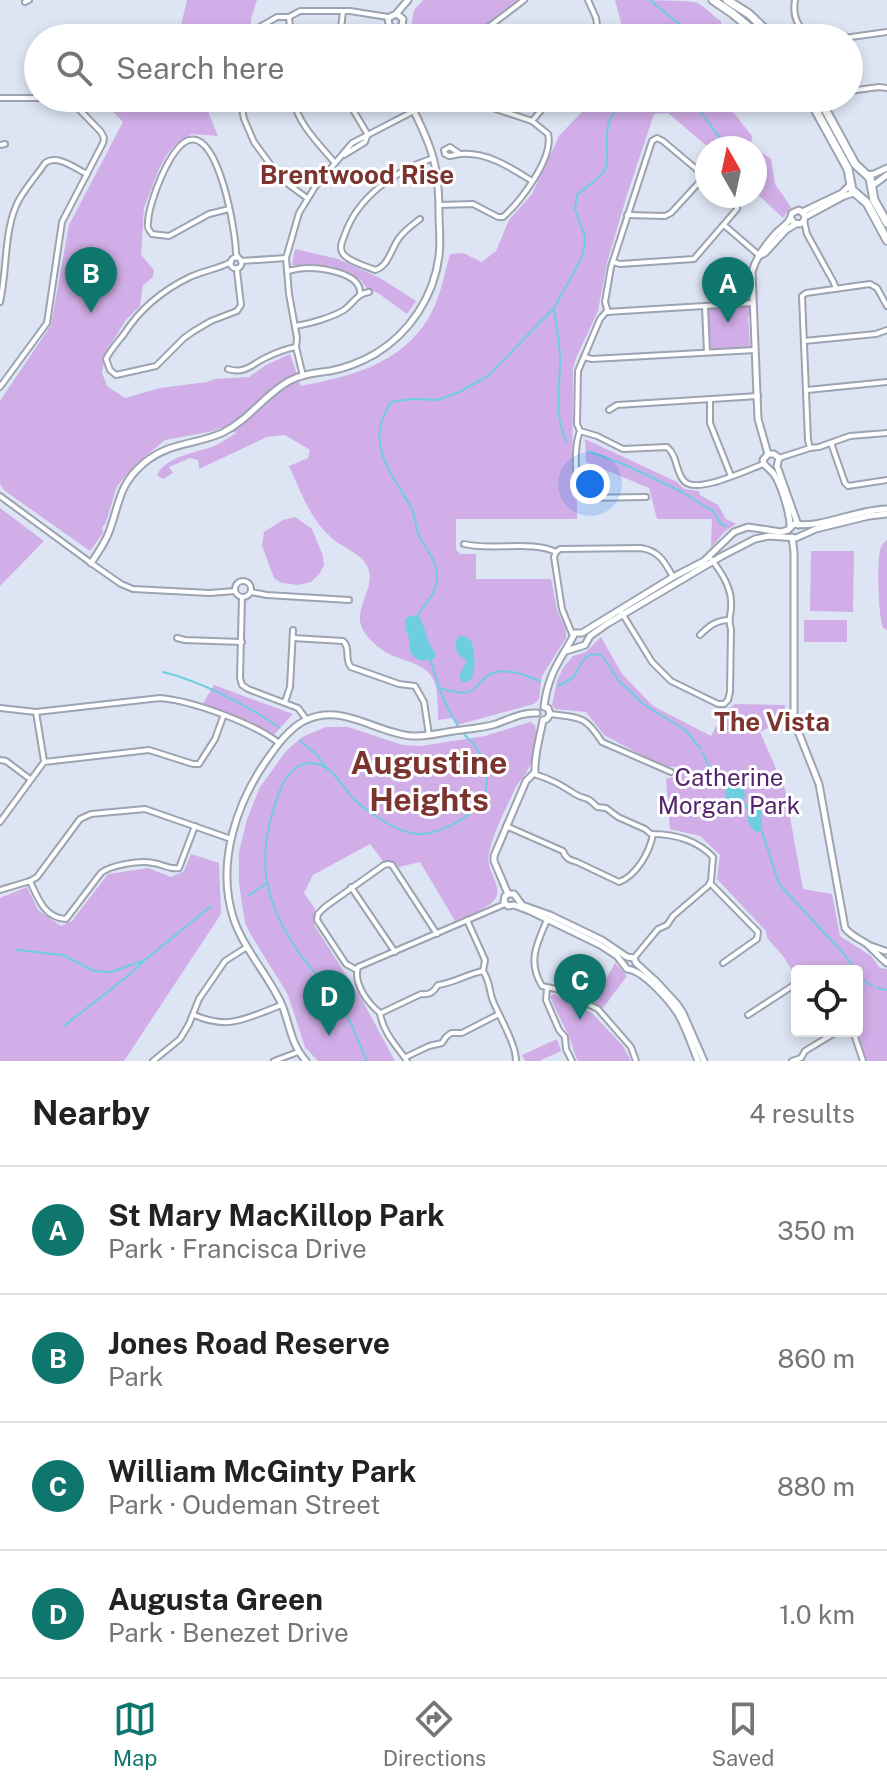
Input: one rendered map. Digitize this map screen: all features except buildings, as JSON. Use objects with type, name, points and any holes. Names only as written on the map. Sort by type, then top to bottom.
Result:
[{"type":"main road","points":[[713,0],[745,24]]},
{"type":"main road","points":[[727,0],[759,24]]},
{"type":"main road","points":[[817,112],[848,169],[856,194],[867,203],[887,240]]},
{"type":"main road","points":[[827,112],[855,164],[870,178],[874,200],[887,223]]},
{"type":"main road","points":[[851,182],[855,176],[864,174]]},
{"type":"main road","points":[[856,194],[867,194],[872,188]]},
{"type":"street","points":[[396,22],[410,0]]},
{"type":"street","points":[[492,24],[524,0]]},
{"type":"street","points":[[588,0],[597,24]]},
{"type":"street","points":[[795,0],[794,13],[798,24]]},
{"type":"street","points":[[265,24],[300,11],[343,11],[381,17],[401,24]]},
{"type":"street","points":[[342,24],[343,11]]},
{"type":"street","points":[[289,17],[290,24]]},
{"type":"street","points":[[863,35],[887,32]]},
{"type":"street","points":[[863,89],[887,88]]},
{"type":"street","points":[[0,98],[24,98]]},
{"type":"street","points":[[0,387],[47,323],[62,222],[104,138],[81,112]]},
{"type":"street","points":[[243,112],[254,142],[281,179],[307,198]]},
{"type":"street","points":[[297,112],[335,163]]},
{"type":"street","points":[[354,112],[368,135]]},
{"type":"street","points":[[303,376],[296,347],[286,258],[299,213],[307,198],[342,156],[365,142],[374,130],[412,112]]},
{"type":"street","points":[[91,563],[108,536],[122,489],[144,463],[165,449],[209,438],[232,428],[283,385],[303,376],[361,362],[388,346],[408,326],[426,299],[435,276],[440,248],[438,179],[414,112]]},
{"type":"street","points":[[439,205],[473,204],[500,218],[538,174],[550,140],[548,134],[532,121],[505,112]]},
{"type":"street","points":[[532,121],[540,112]]},
{"type":"street","points":[[608,312],[605,302],[613,262],[650,146],[655,139],[663,141],[695,168]]},
{"type":"street","points":[[229,209],[209,214],[169,236],[152,234],[147,224],[154,194],[163,172],[184,143],[191,140],[205,144],[219,171],[229,209],[236,263],[241,305],[237,311],[211,321],[184,338],[156,366],[116,375],[110,370],[106,359],[110,351],[129,324],[162,293],[187,278],[236,263],[286,258]]},
{"type":"street","points":[[460,154],[501,162],[532,181]]},
{"type":"street","points":[[420,219],[401,235],[378,270],[344,256],[341,251],[352,218],[377,189],[397,174],[433,158]]},
{"type":"street","points":[[0,302],[10,231],[18,201],[51,159],[87,174]]},
{"type":"street","points":[[864,174],[874,174],[887,168]]},
{"type":"street","points":[[872,188],[887,175]]},
{"type":"street","points":[[799,220],[842,193],[851,182]]},
{"type":"street","points":[[627,215],[665,216],[695,188]]},
{"type":"street","points":[[768,454],[758,419],[752,272],[761,251],[778,231],[856,194]]},
{"type":"street","points":[[613,262],[690,260],[697,256],[737,208]]},
{"type":"street","points":[[799,220],[836,289]]},
{"type":"street","points":[[724,225],[760,256]]},
{"type":"street","points":[[0,229],[10,231]]},
{"type":"street","points":[[287,271],[330,269],[357,281],[361,287],[360,294]]},
{"type":"street","points":[[810,448],[802,296],[870,284],[877,288],[887,306]]},
{"type":"street","points":[[295,326],[315,323],[341,312],[360,294],[369,292]]},
{"type":"street","points":[[753,303],[608,312],[600,319],[578,371],[576,421],[580,431],[623,449],[667,447],[683,479],[692,485],[708,484],[764,464]]},
{"type":"street","points":[[705,307],[707,352]]},
{"type":"street","points":[[804,341],[876,334],[887,330]]},
{"type":"street","points":[[228,369],[246,370],[262,359],[296,347]]},
{"type":"street","points":[[584,357],[755,350]]},
{"type":"street","points":[[807,390],[887,382]]},
{"type":"street","points":[[609,410],[617,405],[758,396]]},
{"type":"street","points":[[710,399],[710,423],[731,476]]},
{"type":"street","points":[[580,431],[577,441],[577,490],[583,498],[646,497]]},
{"type":"street","points":[[779,458],[850,436],[887,433]]},
{"type":"street","points":[[831,443],[848,486],[887,480]]},
{"type":"street","points":[[768,454],[779,458]]},
{"type":"street","points":[[764,464],[768,454]]},
{"type":"street","points":[[779,458],[777,466],[802,530],[794,552]]},
{"type":"street","points":[[764,464],[777,481],[790,518],[794,552],[794,721],[819,784],[845,928],[848,933],[885,953],[883,961],[887,963]]},
{"type":"street","points":[[770,469],[777,466]]},
{"type":"street","points":[[0,496],[121,584],[133,589],[210,593],[235,591]]},
{"type":"street","points":[[565,651],[585,645],[621,612],[673,577],[755,539],[869,510],[887,512]]},
{"type":"street","points":[[544,707],[549,681],[572,638],[712,560],[730,535],[753,527],[800,535],[887,512]]},
{"type":"street","points":[[464,544],[479,547],[545,547],[556,552]]},
{"type":"street","points":[[578,647],[562,609],[554,557],[556,552],[565,547],[646,548],[660,555],[673,577]]},
{"type":"street","points":[[621,612],[652,662],[671,681],[724,704],[730,692],[730,588],[712,560]]},
{"type":"street","points":[[243,581],[251,585],[248,596],[242,597],[235,591],[237,584],[243,581]]},
{"type":"street","points":[[251,592],[349,600]]},
{"type":"street","points":[[242,597],[242,685],[300,710],[307,720]]},
{"type":"street","points":[[700,635],[711,625],[728,620]]},
{"type":"street","points":[[570,627],[586,636],[587,641]]},
{"type":"street","points":[[285,703],[290,687],[293,630]]},
{"type":"street","points":[[177,638],[242,642]]},
{"type":"street","points":[[293,638],[343,641],[351,667],[399,684],[415,686],[424,702],[429,735]]},
{"type":"street","points":[[0,708],[36,712],[160,698],[179,699],[252,726],[279,743]]},
{"type":"street","points":[[306,1061],[298,1052],[282,1005],[247,947],[229,904],[227,886],[231,839],[243,801],[259,770],[291,730],[307,720],[329,715],[341,715],[410,736],[484,726],[537,713],[544,707]]},
{"type":"street","points":[[543,720],[550,714],[544,707]]},
{"type":"street","points":[[36,712],[44,762]]},
{"type":"street","points":[[537,713],[543,720]]},
{"type":"street","points":[[550,714],[583,719],[602,742],[671,772]]},
{"type":"street","points":[[0,822],[44,762],[149,750],[199,764],[215,739],[223,716]]},
{"type":"street","points":[[508,894],[494,860],[526,781],[536,770],[534,762],[543,720]]},
{"type":"street","points":[[0,760],[30,779]]},
{"type":"street","points":[[534,774],[590,799],[597,807],[606,808],[653,834],[692,841],[713,859],[708,886],[667,925],[658,929],[630,962]]},
{"type":"street","points":[[0,890],[39,875],[86,815],[142,808],[231,839]]},
{"type":"street","points":[[30,881],[43,907],[60,919],[66,919],[108,868],[151,862],[171,869],[179,868],[195,826]]},
{"type":"street","points":[[506,826],[563,851],[570,860],[619,882],[624,881],[640,864],[653,834]]},
{"type":"street","points":[[357,970],[346,964],[317,920],[318,914],[384,865],[392,865],[437,934]]},
{"type":"street","points":[[710,883],[758,932],[757,939],[723,963]]},
{"type":"street","points":[[351,887],[395,952]]},
{"type":"street","points":[[505,904],[504,898],[508,894],[514,894],[515,901]]},
{"type":"street","points":[[499,1014],[462,1033],[451,1033],[442,1043],[429,1046],[406,1059],[396,1050],[380,1014],[372,1007],[356,980],[357,970],[515,901]]},
{"type":"street","points":[[515,901],[602,940],[665,989],[683,1013],[701,1061]]},
{"type":"street","points":[[549,917],[533,958],[542,986],[556,989],[598,1009],[631,1047],[636,1061]]},
{"type":"street","points":[[467,920],[485,960],[483,971],[491,997],[515,1049],[516,1061]]},
{"type":"street","points":[[153,1061],[180,1039],[199,999],[225,961],[247,947]]},
{"type":"street","points":[[380,1014],[421,994],[429,995],[438,985],[483,971]]},
{"type":"street","points":[[748,1015],[791,987]]},
{"type":"street","points":[[547,988],[546,1000],[565,1037],[572,1061]]},
{"type":"street","points":[[194,1015],[231,1023],[282,1005]]},
{"type":"street","points":[[792,1061],[800,1060],[805,1051],[828,1037]]},
{"type":"street","points":[[855,1037],[863,1061]]},
{"type":"street","points":[[274,1061],[298,1052]]},
{"type":"street","points":[[163,1054],[168,1060]]},
{"type":"green space","points":[[187,0],[257,0],[250,24],[181,24]]},
{"type":"green space","points":[[423,0],[516,0],[519,4],[492,24],[412,24],[414,10]]},
{"type":"green space","points":[[615,0],[667,0],[695,2],[721,24],[621,24]]},
{"type":"green space","points":[[113,112],[208,112],[218,136],[191,134],[175,145],[159,169],[144,208],[141,255],[154,270],[153,277],[143,285],[140,306],[126,320],[105,353],[102,373],[107,386],[125,398],[160,388],[249,377],[290,354],[301,386],[372,366],[388,358],[416,335],[439,296],[450,254],[463,253],[482,262],[496,251],[509,220],[532,194],[559,136],[582,112],[733,112],[752,136],[695,136],[668,113],[654,114],[607,263],[598,311],[573,369],[572,495],[577,501],[577,519],[456,519],[456,549],[460,554],[476,554],[476,579],[551,579],[566,638],[542,676],[539,699],[534,704],[457,725],[453,718],[438,720],[436,687],[428,672],[382,650],[363,630],[360,615],[369,586],[367,565],[333,539],[312,514],[289,466],[308,458],[310,450],[285,435],[267,437],[199,469],[198,460],[190,458],[169,467],[173,473],[163,479],[157,475],[167,463],[217,445],[237,433],[220,428],[165,440],[137,463],[117,486],[103,533],[90,551],[5,491],[0,484],[0,401],[51,325],[69,225],[123,122]]},
{"type":"green space","points":[[767,156],[771,159],[775,184],[791,207],[783,218],[767,203]]},
{"type":"green space","points":[[295,249],[338,259],[380,278],[416,301],[407,314],[378,293],[367,289],[361,280],[331,266],[292,265]]},
{"type":"green space","points":[[751,306],[748,317],[750,347],[710,349],[708,308]]},
{"type":"green space","points":[[585,439],[677,482],[684,489],[699,491],[700,495],[718,505],[726,519],[736,524],[724,532],[711,548],[712,519],[657,519],[649,488],[586,462]]},
{"type":"green space","points":[[0,508],[44,541],[0,586]]},
{"type":"green space","points":[[295,517],[312,529],[324,565],[311,582],[298,585],[282,583],[274,578],[262,546],[264,532],[283,520]]},
{"type":"green space","points":[[887,540],[887,630],[881,621],[878,577],[880,550]]},
{"type":"green space","points":[[811,551],[854,551],[853,612],[810,611]]},
{"type":"green space","points":[[804,620],[847,620],[847,642],[804,642]]},
{"type":"green space","name":"Catherine Morgan Park","points":[[601,637],[622,674],[653,706],[711,736],[724,712],[735,704],[785,705],[785,720],[760,732],[785,789],[803,889],[832,894],[840,936],[871,956],[880,968],[887,969],[887,1061],[866,1061],[859,1037],[863,1037],[863,965],[791,965],[791,968],[767,938],[766,931],[717,879],[720,855],[700,836],[670,829],[666,779],[677,776],[676,767],[662,766],[604,735],[586,712],[555,709],[552,705],[563,668],[573,656],[586,652]]},
{"type":"green space","points":[[214,685],[293,714],[273,736],[252,722],[202,705]]},
{"type":"green space","points":[[530,722],[535,725],[536,731],[533,756],[504,812],[489,853],[497,890],[491,903],[455,921],[420,862],[399,867],[393,861],[383,861],[370,844],[313,875],[304,893],[315,909],[314,925],[361,998],[395,1061],[318,1061],[305,1047],[288,995],[245,923],[239,883],[239,852],[247,819],[260,787],[286,751],[302,737],[326,727],[348,727],[403,745],[420,746],[485,736]]},
{"type":"green space","points":[[191,854],[219,863],[221,914],[124,1061],[0,1061],[0,898],[27,887],[38,910],[61,926],[72,921],[108,874],[148,868],[171,877],[184,871]]},
{"type":"green space","points":[[615,963],[627,976],[603,1008],[593,1002]]},
{"type":"green space","points":[[554,994],[592,1013],[623,1046],[631,1061],[578,1061],[550,996]]},
{"type":"green space","points":[[557,1039],[561,1051],[539,1061],[525,1061],[522,1055]]},
{"type":"water","points":[[418,615],[435,652],[435,658],[426,661],[413,656],[405,627],[405,619]]},
{"type":"water","points":[[460,636],[471,641],[474,650],[472,678],[466,682],[462,682],[459,675],[467,661],[455,647]]},
{"type":"water","points":[[735,784],[742,787],[745,794],[742,801],[735,804],[728,801],[725,794],[728,787]]},
{"type":"water","points":[[757,805],[761,808],[762,828],[758,833],[750,826],[747,816],[749,809]]},
{"type":"waterway","points":[[650,0],[679,24]]},
{"type":"waterway","points":[[418,614],[434,592],[437,571],[418,534],[412,509],[384,458],[380,445],[383,417],[391,402],[438,400],[488,376],[554,308],[584,248],[585,237],[575,209],[577,195],[605,170],[607,133],[615,112]]},
{"type":"waterway","points":[[701,112],[718,136]]},
{"type":"waterway","points":[[554,310],[560,355],[559,412],[567,442]]},
{"type":"waterway","points":[[588,451],[682,492],[714,512],[721,524],[726,526]]},
{"type":"waterway","points":[[558,686],[573,678],[584,659],[599,654],[619,681],[643,704],[685,730],[701,749]]},
{"type":"waterway","points":[[367,1061],[342,1007],[302,957],[275,910],[266,872],[267,834],[286,779],[296,768],[309,763],[325,767],[366,809],[408,832],[422,834],[440,830],[477,807],[487,786],[484,765],[477,749],[450,712],[431,661]]},
{"type":"waterway","points":[[439,688],[468,692],[484,678],[502,671],[540,681]]},
{"type":"waterway","points":[[163,672],[223,695],[279,727]]},
{"type":"waterway","points":[[300,741],[327,768]]},
{"type":"waterway","points":[[703,753],[709,767]]},
{"type":"waterway","points":[[741,799],[749,810]]},
{"type":"waterway","points":[[761,829],[779,884],[852,965]]},
{"type":"waterway","points":[[248,896],[267,883]]},
{"type":"waterway","points":[[17,950],[63,955],[94,971],[111,972],[145,960],[211,906]]},
{"type":"waterway","points":[[64,1026],[144,961]]},
{"type":"waterway","points":[[863,980],[872,986]]},
{"type":"waterway","points":[[877,988],[887,990]]},
{"type":"place","name":"Jones Road Reserve","points":[[91,313]]},
{"type":"place","name":"St Mary MacKillop Park","points":[[728,323]]},
{"type":"place","name":"William McGinty Park","points":[[580,1020]]},
{"type":"place","name":"Augusta Green","points":[[329,1036]]},
{"type":"district","name":"Brentwood Rise","points":[[357,175]]},
{"type":"district","name":"The Vista","points":[[772,722]]},
{"type":"district","name":"Augustine Heights","points":[[429,782]]}]
